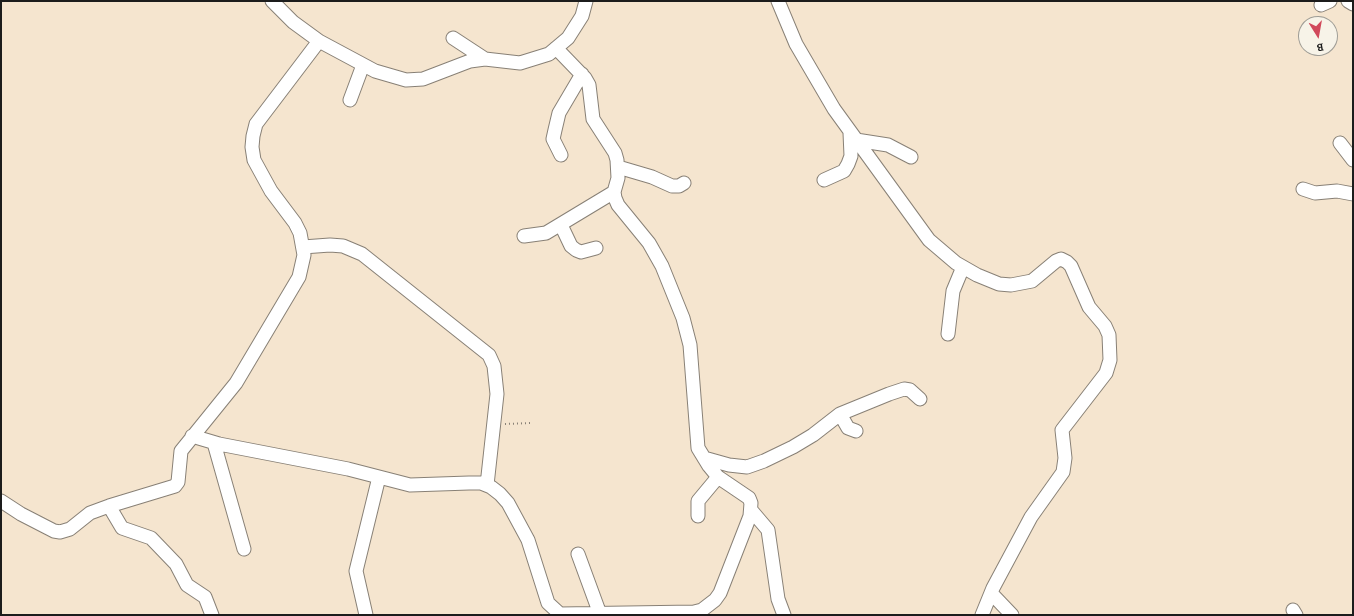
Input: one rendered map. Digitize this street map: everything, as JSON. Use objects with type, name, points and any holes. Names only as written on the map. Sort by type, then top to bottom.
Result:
[{"type":"street","points":[[272,1],[293,22],[319,41],[363,65],[390,77],[406,80],[423,79],[470,61],[485,59],[520,63],[549,54],[568,38],[582,16],[586,1]]},
{"type":"street","points":[[778,1],[796,44],[834,109],[929,240],[962,267],[999,284],[1011,285],[1032,281],[1056,261],[1061,259],[1067,262],[1071,266],[1089,307],[1105,326],[1109,335],[1110,347],[1106,373],[1062,430],[1065,458],[1063,472],[1031,517],[991,593],[982,615]]},
{"type":"street","points":[[1348,1],[1353,4]]},
{"type":"street","points":[[453,38],[485,59]]},
{"type":"street","points":[[1,501],[21,514],[54,531],[60,532],[70,529],[90,513],[175,486],[178,482],[181,451],[236,383],[293,289],[302,264],[303,247],[295,223],[271,191],[254,160],[252,142],[256,124],[319,41]]},
{"type":"street","points":[[192,436],[214,443],[348,469],[410,485],[469,483],[487,486],[500,494],[508,503],[528,540],[548,609],[560,614],[686,613],[702,610],[720,593],[751,510],[749,498],[718,477],[698,448],[690,345],[683,318],[662,266],[649,243],[618,205],[614,192],[618,178],[618,167],[615,152],[593,119],[589,85],[582,74],[556,48]]},
{"type":"street","points":[[350,100],[363,65]]},
{"type":"street","points":[[561,155],[554,139],[559,113],[582,74]]},
{"type":"street","points":[[853,136],[888,146],[911,157]]},
{"type":"street","points":[[824,180],[844,171],[851,156],[853,136]]},
{"type":"street","points":[[1340,143],[1353,160]]},
{"type":"street","points":[[618,167],[652,177],[672,186],[679,186],[684,183]]},
{"type":"street","points":[[1303,190],[1315,193],[1336,191],[1353,194]]},
{"type":"street","points":[[524,236],[546,233],[614,192]]},
{"type":"street","points":[[561,225],[571,246],[576,250],[581,252],[596,248]]},
{"type":"street","points":[[303,247],[330,245],[343,246],[362,254],[485,350],[493,359],[497,394],[487,486]]},
{"type":"street","points":[[948,334],[953,292],[962,267]]},
{"type":"street","points":[[704,458],[739,468],[753,465],[793,447],[813,435],[840,414],[889,394],[904,389],[910,390],[920,399]]},
{"type":"street","points":[[840,414],[848,428],[856,431]]},
{"type":"street","points":[[214,443],[244,549]]},
{"type":"street","points":[[366,615],[356,571],[379,477]]},
{"type":"street","points":[[698,516],[698,501],[718,477]]},
{"type":"street","points":[[109,506],[122,528],[151,538],[176,564],[187,585],[205,597],[212,615]]},
{"type":"street","points":[[751,510],[768,530],[778,599],[784,615]]},
{"type":"street","points":[[578,554],[600,614]]},
{"type":"street","points":[[991,593],[1012,615]]},
{"type":"path","points":[[494,424],[532,423]]}]
